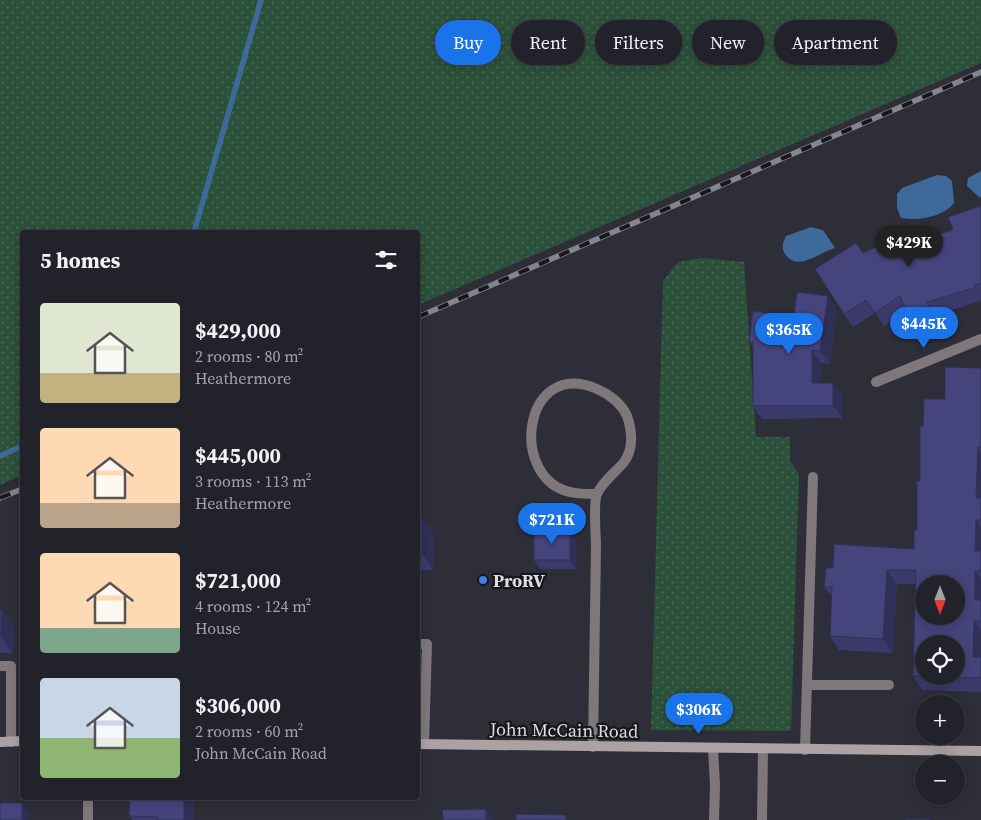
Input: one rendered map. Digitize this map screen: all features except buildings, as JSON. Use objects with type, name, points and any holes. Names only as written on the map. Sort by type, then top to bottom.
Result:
[{"type":"main road","points":[[0,742],[20,741]]},
{"type":"main road","name":"John McCain Road","points":[[421,744],[763,750],[981,751]]},
{"type":"street","points":[[876,382],[981,339]]},
{"type":"street","points":[[593,747],[596,494],[626,460],[633,432],[623,407],[601,391],[580,383],[568,383],[550,392],[540,402],[531,421],[535,459],[548,480],[569,492],[596,494]]},
{"type":"street","points":[[804,750],[813,477]]},
{"type":"street","points":[[420,644],[427,644],[421,744]]},
{"type":"street","points":[[0,666],[11,666],[11,742]]},
{"type":"street","points":[[807,685],[889,685]]},
{"type":"street","points":[[713,748],[714,820]]},
{"type":"street","points":[[762,820],[763,750]]},
{"type":"street","points":[[88,800],[88,820]]},
{"type":"green space","points":[[0,0],[981,0],[981,63],[420,304],[420,230],[20,230],[20,476],[0,485]]},
{"type":"green space","points":[[702,258],[744,262],[756,437],[790,437],[790,461],[799,474],[791,731],[651,730],[663,281],[678,262]]},
{"type":"water","points":[[981,171],[981,197],[979,197],[967,186],[968,178]]},
{"type":"water","points":[[937,175],[946,176],[952,181],[954,203],[944,212],[930,217],[901,218],[897,208],[897,194],[902,188]]},
{"type":"water","points":[[811,227],[823,230],[835,248],[802,262],[790,259],[783,250],[786,236]]},
{"type":"waterway","points":[[195,230],[261,0]]},
{"type":"waterway","points":[[0,456],[20,447]]},
{"type":"railway","points":[[420,316],[981,72]]},
{"type":"railway","points":[[0,498],[20,490]]},
{"type":"place","name":"ProRV","points":[[483,580]]}]
